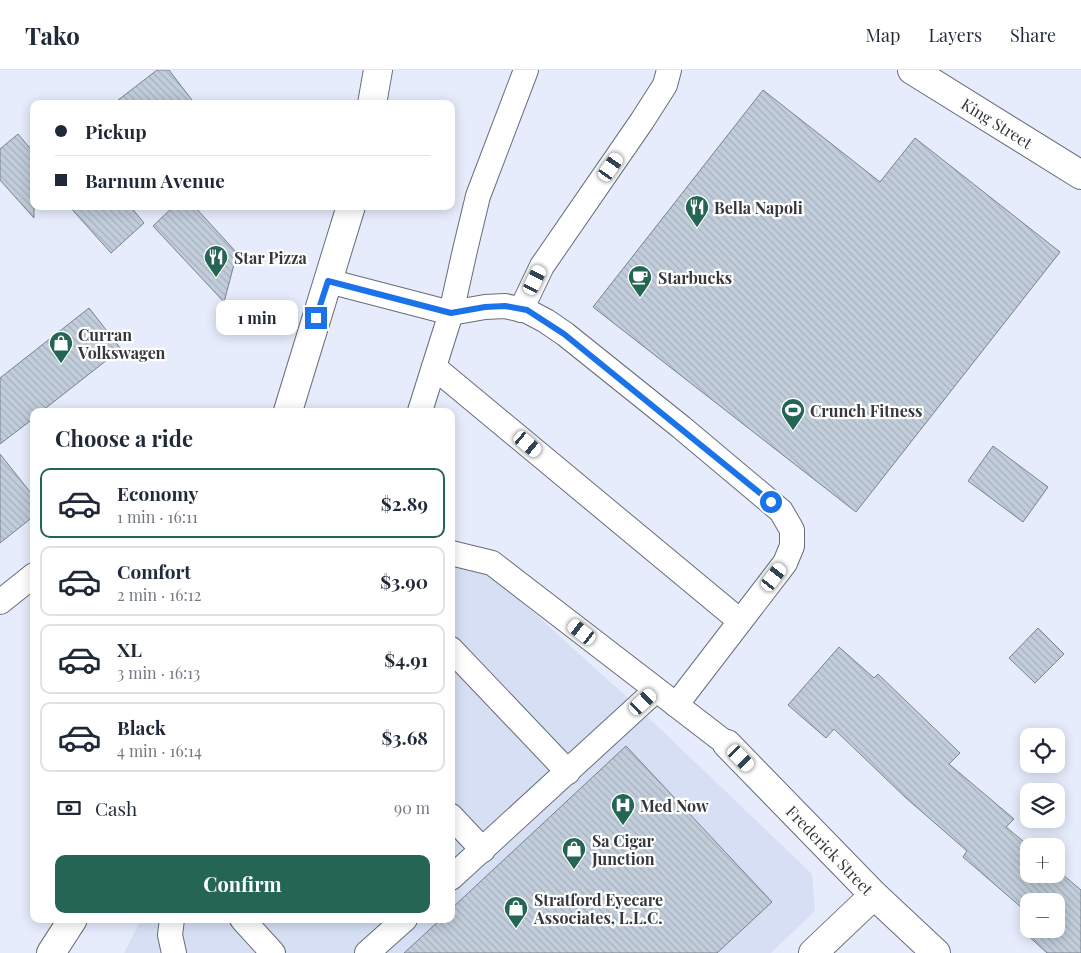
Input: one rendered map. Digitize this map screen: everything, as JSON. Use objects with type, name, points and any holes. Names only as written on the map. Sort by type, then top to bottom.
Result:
[{"type":"street","points":[[373,100],[378,70]]},
{"type":"street","name":"King Street","points":[[912,70],[1081,175]]},
{"type":"street","points":[[289,408],[350,210]]},
{"type":"street","name":"Frederick Street","points":[[727,744],[874,895],[936,953]]},
{"type":"street","points":[[813,953],[874,895]]},
{"type":"street","points":[[51,953],[70,923]]},
{"type":"lane","points":[[421,408],[451,313],[478,196],[526,70]]},
{"type":"lane","points":[[521,310],[542,266],[642,121],[665,85],[669,70]]},
{"type":"lane","points":[[328,281],[451,313],[485,307],[505,306],[527,310],[564,334],[688,433],[781,511],[792,530],[792,546],[785,563],[676,705]]},
{"type":"lane","points":[[434,367],[740,621]]},
{"type":"lane","points":[[455,554],[492,563],[727,744]]},
{"type":"lane","points":[[0,602],[30,578]]},
{"type":"lane","points":[[455,653],[568,772]]},
{"type":"lane","points":[[455,874],[656,690]]},
{"type":"lane","points":[[455,820],[483,850]]},
{"type":"lane","points":[[172,923],[170,935],[174,953]]},
{"type":"lane","points":[[246,923],[272,953]]},
{"type":"lane","points":[[367,953],[395,923]]},
{"type":"shaded area","points":[[455,542],[629,699],[812,874],[815,911],[771,953],[124,953],[139,923],[455,923]]},
{"type":"building","points":[[157,70],[169,70],[192,100],[118,100]]},
{"type":"building","points":[[763,90],[880,182],[915,138],[1060,252],[856,512],[593,307]]},
{"type":"building","points":[[18,134],[30,148],[30,210],[34,210],[34,218],[0,180],[0,149]]},
{"type":"building","points":[[73,210],[133,210],[144,223],[111,253]]},
{"type":"building","name":"Star Pizza","points":[[170,210],[198,210],[237,253],[224,302],[153,226]]},
{"type":"building","name":"Curran Volkswagen","points":[[89,308],[121,349],[46,408],[30,408],[30,421],[0,444],[0,378]]},
{"type":"building","points":[[993,446],[1048,487],[1023,522],[968,481]]},
{"type":"building","points":[[0,454],[30,492],[30,519],[0,543]]},
{"type":"building","points":[[1038,628],[1064,654],[1035,683],[1009,658]]},
{"type":"building","points":[[839,647],[874,678],[878,674],[960,753],[949,764],[1014,819],[1006,827],[1020,839],[1020,883],[1065,883],[1065,877],[1081,890],[1081,953],[1047,953],[1031,938],[1065,938],[1065,893],[1020,893],[1020,906],[963,857],[967,851],[906,798],[834,729],[826,738],[788,705]]},
{"type":"building","points":[[626,746],[772,902],[717,953],[404,953],[437,923],[455,923],[455,905]]},
{"type":"place","name":"Bella Napoli","points":[[697,228]]},
{"type":"place","name":"Star Pizza","points":[[216,278]]},
{"type":"place","name":"Starbucks","points":[[640,298]]},
{"type":"place","name":"Curran Volkswagen","points":[[61,364]]},
{"type":"place","name":"Crunch Fitness","points":[[793,431]]},
{"type":"place","name":"Med Now","points":[[623,826]]},
{"type":"place","name":"Sa Cigar Junction","points":[[574,870]]},
{"type":"place","name":"Stratford Eyecare Associates, L.L.C.","points":[[516,929]]},
{"type":"route","points":[[316,318],[328,281],[451,313],[485,307],[505,306],[527,310],[564,334],[681,427],[771,502]]}]
